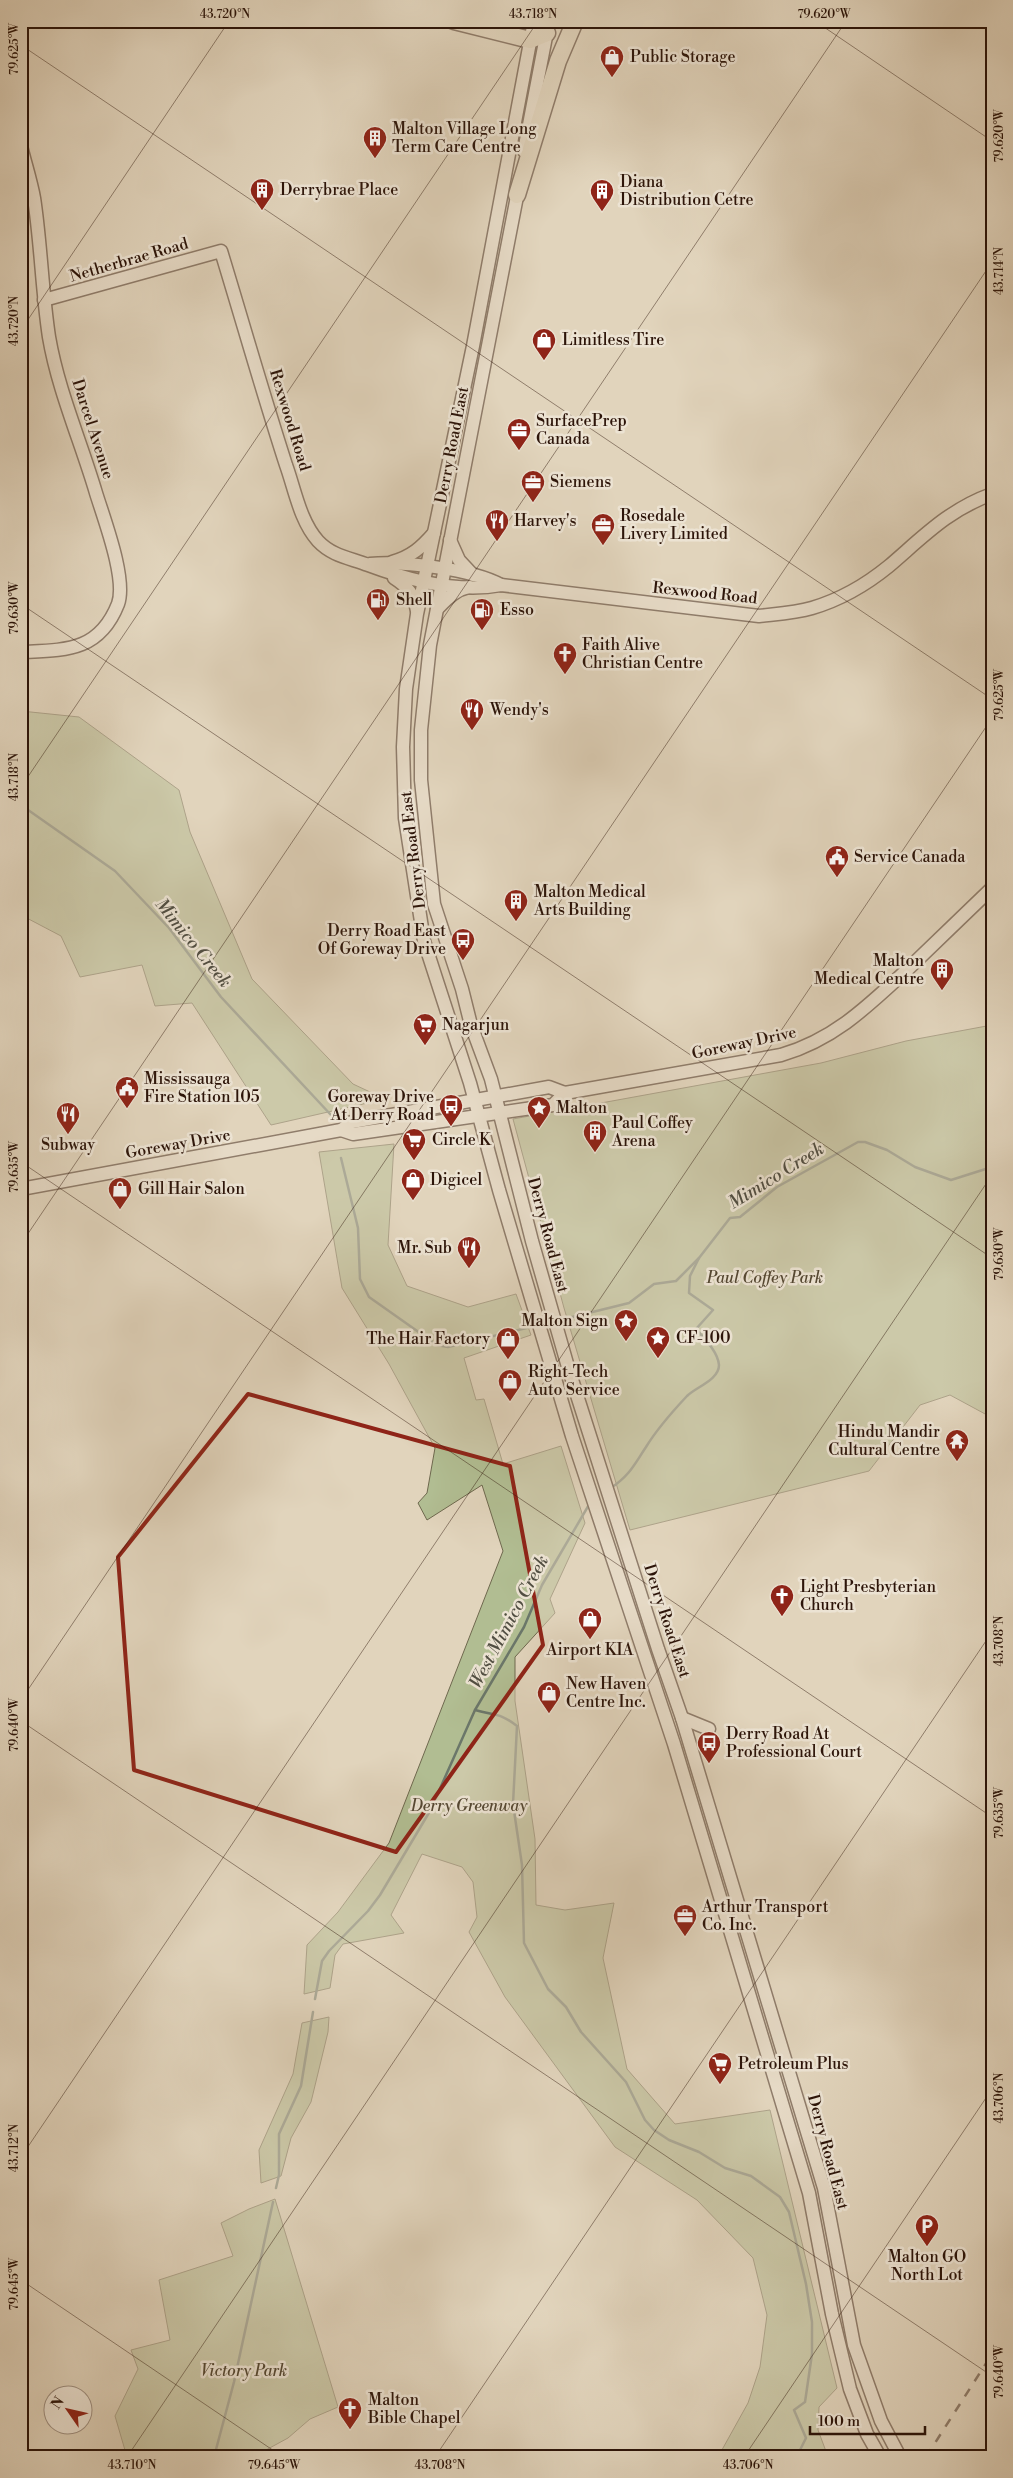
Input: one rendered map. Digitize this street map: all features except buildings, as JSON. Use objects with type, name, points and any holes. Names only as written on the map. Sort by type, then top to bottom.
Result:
[{"type":"highway","points":[[454,21],[530,40],[548,27]]},
{"type":"highway","points":[[517,195],[558,61],[575,21]]},
{"type":"main road","name":"Derry Road East","points":[[534,21],[475,336],[417,614],[406,689],[403,747],[405,818],[424,941],[474,1099],[515,1244],[584,1470],[674,1744],[809,2193],[834,2323],[850,2389],[867,2434],[880,2457]]},
{"type":"main road","name":"Derry Road East","points":[[548,27],[428,658],[421,730],[421,780],[434,904],[494,1096],[532,1241],[568,1366],[658,1649],[682,1718],[824,2188],[854,2345],[881,2422],[900,2457]]},
{"type":"main road","name":"Darcel Avenue","points":[[21,146],[33,196],[50,339],[66,402],[85,454],[116,558],[118,602],[105,628],[94,640],[75,648],[63,650],[21,652]]},
{"type":"main road","name":"Netherbrae Road","points":[[44,300],[222,252]]},
{"type":"main road","name":"Rexwood Road","points":[[222,252],[272,424],[303,517],[310,531],[324,547],[343,558],[426,574],[445,570],[484,588],[501,585],[759,616],[812,608],[861,586],[889,566],[941,520],[973,501],[992,494]]},
{"type":"main road","points":[[417,614],[415,601],[407,586],[389,568],[418,550],[434,533]]},
{"type":"main road","points":[[437,609],[450,596],[472,581],[459,560],[450,540]]},
{"type":"main road","name":"Rexwood Road","points":[[426,574],[443,584],[472,581]]},
{"type":"main road","name":"Goreway Drive","points":[[21,1189],[317,1135],[341,1130],[352,1122],[474,1099],[549,1087],[565,1093],[780,1055],[803,1048],[832,1034],[868,1006],[992,888]]},
{"type":"main road","name":"Goreway Drive","points":[[341,1130],[353,1134],[553,1105],[565,1093]]},
{"type":"main road","points":[[515,1244],[532,1241]]},
{"type":"main road","points":[[554,1372],[568,1366]]},
{"type":"main road","points":[[584,1470],[595,1474],[598,1473],[600,1465]]},
{"type":"main road","points":[[682,1718],[709,1729]]},
{"type":"highlighted area","points":[[248,1394],[510,1466],[543,1645],[396,1852],[134,1770],[118,1557]]},
{"type":"green space","points":[[21,711],[79,717],[179,790],[190,832],[252,979],[353,1084],[385,1099],[271,1125],[192,1003],[155,1006],[142,965],[80,977],[61,936],[21,915]]},
{"type":"green space","name":"Paul Coffey Park","points":[[992,1025],[992,1429],[987,1415],[950,1395],[920,1405],[869,1471],[630,1530],[564,1308],[513,1119],[821,1063],[906,1041]]},
{"type":"green space","name":"Derry Greenway","points":[[394,1144],[388,1245],[407,1286],[468,1307],[516,1294],[531,1335],[464,1358],[476,1400],[484,1399],[503,1464],[561,1446],[585,1523],[550,1599],[555,1613],[515,1657],[515,1701],[535,1839],[536,1905],[565,1910],[614,1903],[603,1958],[627,2069],[675,2124],[770,2110],[837,2388],[819,2407],[818,2430],[827,2454],[825,2457],[718,2457],[748,2403],[760,2367],[767,2315],[753,2258],[697,2200],[615,2147],[505,1997],[469,1932],[477,1917],[473,1882],[462,1867],[422,1854],[391,1915],[404,1933],[343,1944],[335,1955],[330,1988],[304,1994],[307,1945],[338,1912],[389,1843],[503,1551],[482,1485],[427,1520],[418,1503],[427,1493],[435,1448],[389,1364],[342,1288],[319,1152]]},
{"type":"green space","points":[[329,2017],[328,2032],[311,2102],[291,2138],[281,2176],[261,2183],[259,2150],[293,2074],[302,2023]]},
{"type":"green space","name":"Victory Park","points":[[275,2199],[338,2407],[310,2419],[288,2438],[253,2457],[127,2457],[115,2416],[138,2369],[131,2350],[170,2340],[159,2280],[233,2256],[221,2223]]},
{"type":"waterway","name":"Mimico Creek","points":[[21,805],[115,871],[169,928],[221,997],[331,1115]]},
{"type":"waterway","name":"Mimico Creek","points":[[560,1320],[629,1303],[654,1284],[676,1281],[699,1258],[730,1218],[740,1217],[777,1187],[858,1142],[865,1142],[887,1150],[915,1167],[951,1180],[992,1167]]},
{"type":"waterway","name":"Mimico Creek","points":[[341,1158],[358,1228],[360,1279],[369,1297],[437,1345],[448,1347],[535,1326]]},
{"type":"waterway","name":"West Mimico Creek","points":[[611,1488],[623,1479],[655,1434],[681,1402],[711,1379],[718,1370],[719,1365],[716,1355],[696,1329],[713,1310],[689,1293],[690,1276],[699,1258]]},
{"type":"waterway","points":[[315,1999],[322,1961],[329,1951],[368,1911],[380,1895],[430,1811],[475,1710],[524,1627],[542,1585],[590,1503]]},
{"type":"waterway","name":"West Mimico Creek","points":[[475,1710],[501,1716],[517,1726],[513,1804],[522,1865],[524,1943],[548,1989],[566,2007],[581,2032],[626,2082],[645,2120],[654,2130],[669,2140],[699,2152],[725,2168],[751,2176],[780,2197],[789,2212],[806,2284],[812,2322],[812,2354],[805,2402],[794,2410],[806,2438],[800,2450],[789,2457]]},
{"type":"waterway","points":[[276,2188],[279,2175],[279,2134],[301,2086],[313,2012]]},
{"type":"waterway","points":[[214,2457],[234,2382],[273,2202]]},
{"type":"railway","points":[[926,2457],[992,2354]]},
{"type":"place","name":"Public Storage","points":[[612,78]]},
{"type":"place","name":"Malton Village Long Term Care Centre","points":[[375,159]]},
{"type":"place","name":"Derrybrae Place","points":[[262,211]]},
{"type":"place","name":"Diana Distribution Cetre","points":[[602,212]]},
{"type":"place","name":"Limitless Tire","points":[[544,361]]},
{"type":"place","name":"SurfacePrep Canada","points":[[519,451]]},
{"type":"place","name":"Siemens","points":[[533,503]]},
{"type":"place","name":"Harvey's","points":[[497,542]]},
{"type":"place","name":"Rosedale Livery Limited","points":[[603,546]]},
{"type":"place","name":"Shell","points":[[378,621]]},
{"type":"place","name":"Esso","points":[[482,631]]},
{"type":"place","name":"Faith Alive Christian Centre","points":[[565,675]]},
{"type":"place","name":"Wendy's","points":[[472,731]]},
{"type":"place","name":"Service Canada","points":[[837,878]]},
{"type":"place","name":"Malton Medical Arts Building","points":[[516,922]]},
{"type":"place","name":"Derry Road East Of Goreway Drive","points":[[463,961]]},
{"type":"place","name":"Malton Medical Centre","points":[[942,991]]},
{"type":"place","name":"Nagarjun","points":[[425,1046]]},
{"type":"place","name":"Mississauga Fire Station 105","points":[[127,1109]]},
{"type":"place","name":"Goreway Drive At Derry Road","points":[[451,1127]]},
{"type":"place","name":"Malton","points":[[539,1129]]},
{"type":"place","name":"Subway","points":[[68,1135]]},
{"type":"place","name":"Paul Coffey Arena","points":[[595,1153]]},
{"type":"place","name":"Circle K","points":[[414,1161]]},
{"type":"place","name":"Digicel","points":[[413,1201]]},
{"type":"place","name":"Gill Hair Salon","points":[[120,1210]]},
{"type":"place","name":"Mr. Sub","points":[[469,1269]]},
{"type":"place","name":"Malton Sign","points":[[626,1342]]},
{"type":"place","name":"CF-100","points":[[658,1359]]},
{"type":"place","name":"The Hair Factory","points":[[508,1360]]},
{"type":"place","name":"Right-Tech Auto Service","points":[[510,1402]]},
{"type":"place","name":"Hindu Mandir Cultural Centre","points":[[957,1462]]},
{"type":"place","name":"Light Presbyterian Church","points":[[782,1617]]},
{"type":"place","name":"Airport KIA","points":[[590,1640]]},
{"type":"place","name":"New Haven Centre Inc.","points":[[549,1714]]},
{"type":"place","name":"Derry Road At Professional Court","points":[[709,1764]]},
{"type":"place","name":"Arthur Transport Co. Inc.","points":[[685,1937]]},
{"type":"place","name":"Petroleum Plus","points":[[720,2085]]},
{"type":"place","name":"Malton GO North Lot","points":[[927,2247]]},
{"type":"place","name":"Malton Bible Chapel","points":[[350,2430]]}]
